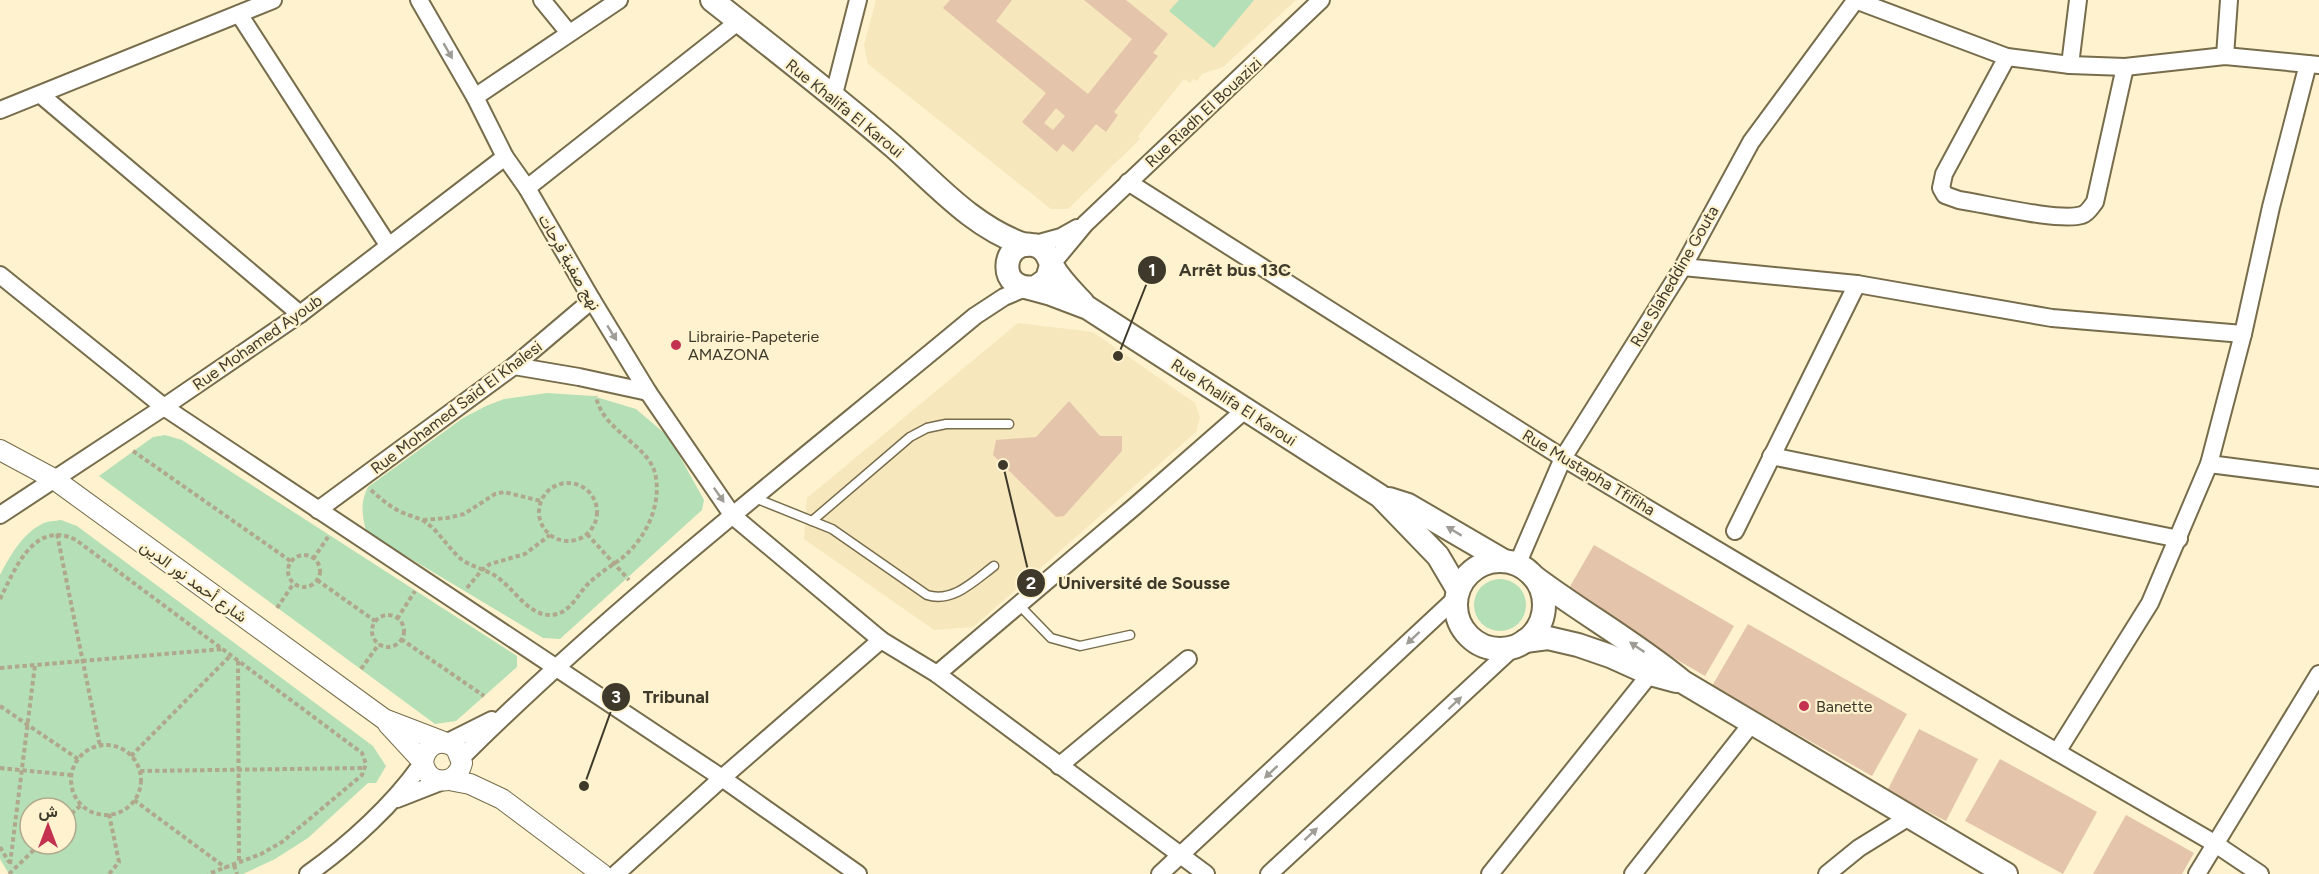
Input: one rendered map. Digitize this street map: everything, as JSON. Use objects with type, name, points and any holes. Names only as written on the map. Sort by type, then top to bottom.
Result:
[{"type":"main road","name":"Rue Khalifa El Karoui","points":[[712,0],[893,147],[974,220],[1006,239],[1029,245]]},
{"type":"main road","name":"Rue Khalifa El Karoui","points":[[974,220],[997,252],[1007,272]]},
{"type":"main road","points":[[1029,245],[1045,252],[1051,265],[1047,279],[1036,287],[1027,288],[1014,283],[1007,272],[1008,258],[1018,247],[1029,245]]},
{"type":"main road","name":"Rue Khalifa El Karoui","points":[[1051,265],[1062,281],[1088,308]]},
{"type":"main road","name":"Rue Khalifa El Karoui","points":[[1027,288],[1088,308],[1380,496],[1438,556],[1457,594]]},
{"type":"main road","name":"Rue Khalifa El Karoui","points":[[1380,496],[1408,506],[1518,567],[1657,660],[1683,682]]},
{"type":"main road","points":[[1520,643],[1539,624],[1544,603],[1540,588],[1518,567],[1489,562],[1476,568],[1465,577],[1457,594],[1456,613],[1462,628],[1472,639],[1485,646],[1500,649],[1548,638],[1578,645],[1650,674],[1683,682],[1909,816],[1993,871]]},
{"type":"street","points":[[0,110],[273,0]]},
{"type":"street","name":"نهج صفية فرحات","points":[[419,0],[475,97],[505,157],[527,188],[648,392],[734,516],[881,640],[937,674],[1206,874]]},
{"type":"street","points":[[542,0],[569,33]]},
{"type":"street","points":[[475,97],[619,0]]},
{"type":"street","points":[[834,98],[858,0]]},
{"type":"street","name":"Rue Riadh El Bouazizi","points":[[1051,265],[1085,224],[1321,0]]},
{"type":"street","points":[[1855,0],[2007,57],[2070,65],[2125,67],[2225,56],[2314,64],[2271,207],[2209,464],[2150,603],[2056,752]]},
{"type":"street","name":"Rue Slaheddine Gouta","points":[[1518,567],[1563,458],[1683,267],[1750,142],[1855,0]]},
{"type":"street","points":[[2070,65],[2078,0]]},
{"type":"street","points":[[2225,56],[2229,0]]},
{"type":"street","points":[[239,14],[388,245]]},
{"type":"street","points":[[527,188],[739,21]]},
{"type":"street","points":[[2007,57],[1944,174],[1941,188],[1946,195],[1959,200],[2055,216],[2081,215],[2087,212],[2095,202],[2125,67]]},
{"type":"street","points":[[41,95],[300,314]]},
{"type":"street","name":"Rue Mohamed Ayoub","points":[[0,515],[300,314],[505,157]]},
{"type":"street","name":"Rue Mustapha Tfifiha","points":[[1128,182],[1563,458],[2056,752],[2214,843],[2260,874]]},
{"type":"street","name":"Rue Riadh El Bouazizi","points":[[1029,245],[1061,237],[1085,224]]},
{"type":"street","points":[[1683,267],[1857,284],[2052,318],[2242,334]]},
{"type":"street","points":[[975,316],[1007,272]]},
{"type":"street","points":[[0,275],[164,407],[722,778],[858,874]]},
{"type":"street","points":[[1735,531],[1857,284]]},
{"type":"street","points":[[393,800],[446,780],[458,773],[461,758],[508,711],[640,592],[975,316],[1004,297],[1027,288]]},
{"type":"street","name":"Rue Mohamed Saïd El Khalesi","points":[[318,510],[514,366],[592,300]]},
{"type":"street","points":[[514,366],[648,392]]},
{"type":"street","points":[[937,674],[1246,409]]},
{"type":"street","name":"شارع أحمد نور الدين","points":[[0,450],[54,479],[384,719],[423,762]]},
{"type":"street","points":[[1771,456],[2179,538]]},
{"type":"street","points":[[2209,464],[2319,478]]},
{"type":"street","points":[[1161,874],[1457,594]]},
{"type":"street","points":[[616,874],[881,640]]},
{"type":"street","points":[[1269,874],[1520,643]]},
{"type":"street","points":[[1059,766],[1188,659]]},
{"type":"street","points":[[1490,874],[1650,674]]},
{"type":"street","points":[[2197,874],[2319,674]]},
{"type":"street","points":[[308,874],[324,864],[393,800],[423,762],[427,750],[508,711]]},
{"type":"street","name":"شارع أحمد نور الدين","points":[[384,719],[445,742]]},
{"type":"street","points":[[1633,874],[1752,723]]},
{"type":"street","points":[[445,742],[456,748],[461,758],[502,799],[602,874]]},
{"type":"street","points":[[423,762],[431,778],[470,784],[502,799]]},
{"type":"street","points":[[1827,874],[1859,848],[1909,816]]},
{"type":"lane","points":[[812,521],[910,437],[927,428],[946,424],[1009,424]]},
{"type":"lane","points":[[755,498],[832,529],[927,595],[937,598],[953,596],[994,566]]},
{"type":"lane","points":[[1019,605],[1051,638],[1080,646],[1130,635]]},
{"type":"path","points":[[360,479],[399,511],[422,520],[433,528],[463,561],[496,576],[529,608],[545,614],[557,614],[572,605],[588,583],[627,554],[646,529],[657,502],[656,477],[649,459],[618,433],[597,404],[593,380]]},
{"type":"path","points":[[132,451],[292,562]]},
{"type":"path","points":[[562,483],[582,485],[590,492],[598,510],[596,520],[587,534],[576,540],[567,541],[550,535],[540,519],[541,501],[552,487],[562,483]]},
{"type":"path","points":[[422,520],[464,514],[495,494],[504,492],[541,501]]},
{"type":"path","points":[[314,559],[337,522]]},
{"type":"path","points":[[57,534],[100,746]]},
{"type":"path","points":[[0,599],[27,552],[36,542],[46,536],[57,534],[76,540],[358,749],[365,758],[365,768],[358,779],[301,828],[261,854],[208,874]]},
{"type":"path","points":[[587,534],[640,592]]},
{"type":"path","points":[[457,602],[482,570],[504,559],[525,554],[550,535]]},
{"type":"path","points":[[301,556],[314,559],[320,570],[317,580],[305,587],[294,583],[288,571],[292,562],[301,556]]},
{"type":"path","points":[[397,619],[422,579]]},
{"type":"path","points":[[317,580],[375,621]]},
{"type":"path","points":[[277,608],[294,583]]},
{"type":"path","points":[[389,615],[397,619],[404,629],[401,639],[393,645],[379,644],[373,636],[375,621],[389,615]]},
{"type":"path","points":[[401,639],[484,696]]},
{"type":"path","points":[[361,669],[379,644]]},
{"type":"path","points":[[0,668],[223,649]]},
{"type":"path","points":[[131,756],[231,655]]},
{"type":"path","points":[[238,660],[239,863]]},
{"type":"path","points":[[10,864],[35,665]]},
{"type":"path","points":[[0,706],[78,759]]},
{"type":"path","points":[[100,746],[117,747],[131,756],[140,771],[141,783],[134,800],[123,810],[109,814],[90,811],[81,805],[74,795],[71,775],[84,752],[100,746]]},
{"type":"path","points":[[0,768],[71,775]]},
{"type":"path","points":[[140,771],[365,768]]},
{"type":"path","points":[[134,800],[226,868]]},
{"type":"path","points":[[78,808],[81,805]]},
{"type":"path","points":[[109,814],[118,862],[109,874]]},
{"type":"path","points":[[0,847],[15,872]]},
{"type":"path","points":[[9,874],[15,872],[29,856]]},
{"type":"path","points":[[234,865],[237,874]]},
{"type":"path","points":[[115,866],[118,874]]},
{"type":"shaded area","points":[[876,0],[1296,0],[1223,67],[1202,74],[1197,81],[1193,79],[1190,83],[1184,79],[1138,136],[1140,139],[1068,209],[1051,209],[868,64],[864,45]]},
{"type":"shaded area","points":[[1018,323],[1093,332],[1195,403],[1200,417],[1196,432],[973,627],[934,630],[804,539],[807,498]]},
{"type":"green space","points":[[1179,0],[1254,0],[1214,48],[1169,11]]},
{"type":"green space","points":[[547,393],[593,396],[636,409],[669,437],[704,500],[702,510],[560,639],[543,638],[376,538],[366,531],[363,514],[363,503],[368,487],[463,418],[504,399]]},
{"type":"green space","points":[[165,435],[182,440],[517,656],[517,667],[456,721],[435,724],[99,476],[153,437]]},
{"type":"green space","points":[[61,520],[77,526],[373,746],[386,766],[376,783],[368,783],[308,838],[275,859],[243,874],[9,874],[0,859],[0,575],[12,553],[28,534],[49,522]]},
{"type":"green space","points":[[1495,579],[1505,579],[1514,583],[1522,591],[1526,605],[1522,619],[1514,627],[1505,631],[1495,631],[1486,627],[1478,619],[1474,610],[1474,600],[1478,591],[1486,583]]},
{"type":"building","points":[[950,0],[1012,0],[996,21],[1088,94],[1132,39],[1084,0],[1126,0],[1168,34],[1153,53],[1158,56],[1114,112],[1118,115],[1106,132],[1096,124],[1073,152],[1063,144],[1057,152],[1022,122],[1046,93],[943,8]],"holes":[[[1056,108],[1065,116],[1053,130],[1044,123]]]},
{"type":"building","points":[[1069,401],[1100,436],[1122,436],[1122,451],[1064,516],[1056,517],[993,455],[996,440],[1036,437]]},
{"type":"building","points":[[1594,545],[1734,626],[1705,676],[1565,595]]},
{"type":"building","points":[[1748,624],[1907,714],[1872,776],[1712,686]]},
{"type":"building","points":[[1919,729],[1978,759],[1946,821],[1887,791]]},
{"type":"building","points":[[2000,759],[2097,812],[2063,874],[1965,821]]},
{"type":"building","points":[[2126,815],[2194,853],[2182,874],[2093,874]]},
{"type":"place","name":"Librairie-Papeterie AMAZONA","points":[[676,345]]},
{"type":"place","name":"Arrêt bus 13C","points":[[1118,356]]},
{"type":"place","name":"Université de Sousse","points":[[1003,465]]},
{"type":"place","name":"Banette","points":[[1804,706]]},
{"type":"place","name":"Tribunal","points":[[584,786]]}]
